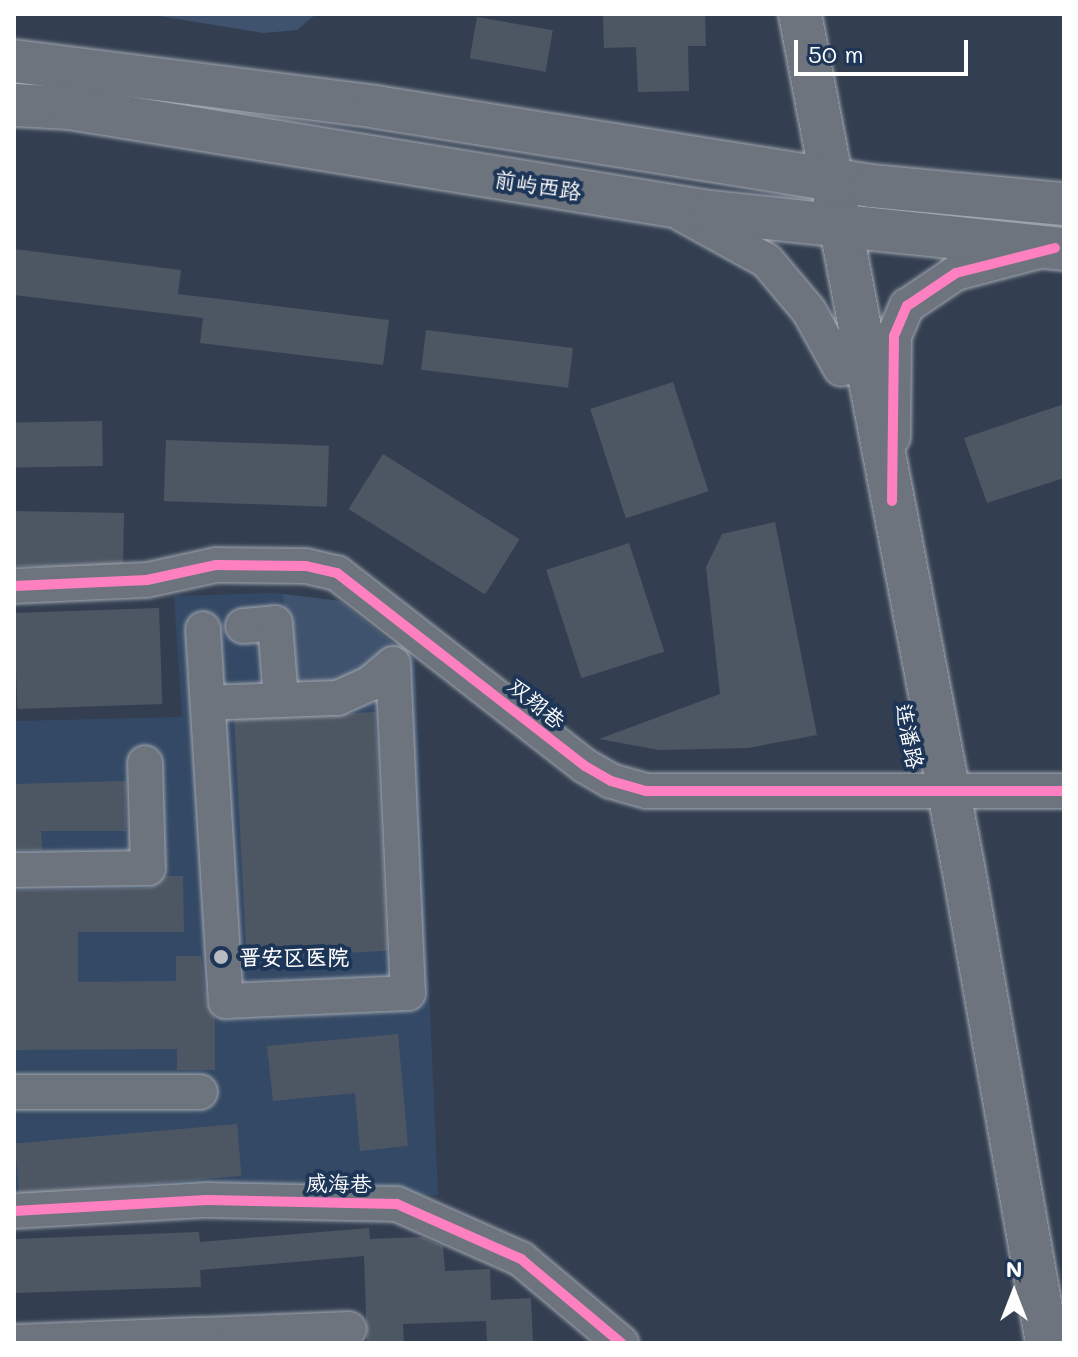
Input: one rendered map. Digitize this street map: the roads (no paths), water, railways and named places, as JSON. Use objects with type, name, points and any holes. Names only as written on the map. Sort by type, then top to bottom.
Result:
[{"type":"main road","points":[[777,14],[819,178]]},
{"type":"main road","points":[[800,14],[819,178]]},
{"type":"main road","points":[[14,61],[376,107],[819,178],[1064,204]]},
{"type":"main road","name":"前屿西路","points":[[14,105],[69,108],[664,206],[1060,248]]},
{"type":"main road","name":"连潘路","points":[[819,178],[892,501],[1022,1343]]},
{"type":"main road","name":"连潘路","points":[[827,224],[841,369],[935,793],[1047,1343]]},
{"type":"street","points":[[664,206],[767,261],[809,311],[841,369]]},
{"type":"street","points":[[892,501],[894,336],[907,306],[956,273],[1060,248]]},
{"type":"street","name":"双翔巷","points":[[14,586],[147,580],[216,565],[322,568],[363,589],[570,756],[611,781],[688,795],[1064,791]]},
{"type":"street","points":[[243,626],[275,623],[281,700]]},
{"type":"street","points":[[203,629],[226,1001],[408,993],[393,664],[369,684],[337,698],[208,703]]},
{"type":"street","points":[[14,870],[148,868],[145,763]]},
{"type":"street","points":[[14,1092],[200,1092]]},
{"type":"street","name":"威海巷","points":[[14,1211],[207,1200],[397,1204],[521,1259],[621,1343]]},
{"type":"street","points":[[14,1342],[200,1339],[349,1329]]},
{"type":"place","name":"晋安区医院","points":[[221,957]]}]
